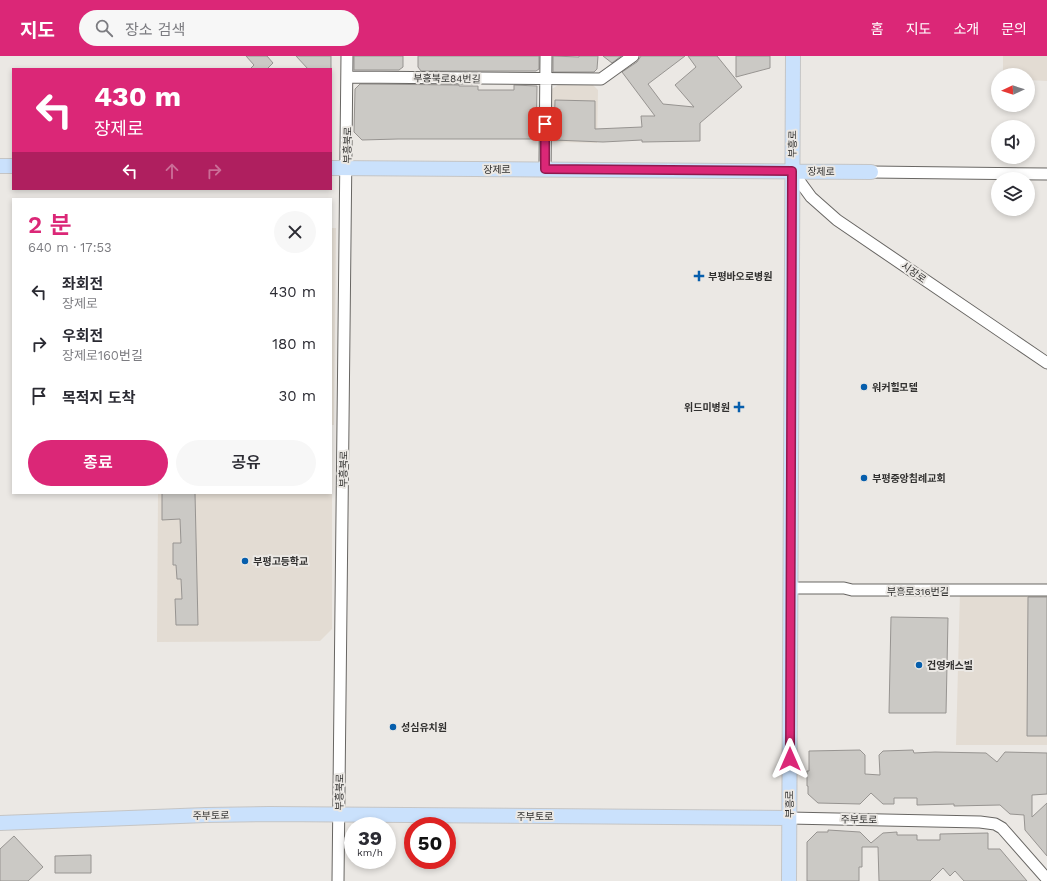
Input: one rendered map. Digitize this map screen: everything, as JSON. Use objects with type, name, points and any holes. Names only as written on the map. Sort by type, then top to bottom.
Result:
[{"type":"main road","name":"부흥로","points":[[789,881],[793,56]]},
{"type":"main road","points":[[0,166],[12,166]]},
{"type":"main road","name":"장제로","points":[[332,168],[871,172]]},
{"type":"main road","name":"주부토로","points":[[0,823],[206,815],[339,814],[789,818]]},
{"type":"street","name":"부흥북로","points":[[338,881],[348,56]]},
{"type":"street","points":[[545,169],[546,56]]},
{"type":"street","name":"부흥북로84번길","points":[[347,77],[601,79],[632,56]]},
{"type":"street","name":"시장로","points":[[792,171],[811,197],[837,220],[1047,363]]},
{"type":"street","name":"장제로","points":[[871,172],[1047,174]]},
{"type":"street","name":"부흥로316번길","points":[[790,588],[844,588],[860,590],[1047,590]]},
{"type":"street","name":"주부토로","points":[[789,818],[980,822],[995,824],[1007,832],[1047,878]]},
{"type":"shaded area","points":[[1003,56],[1047,56],[1047,81],[1035,80],[1035,68],[1003,68]]},
{"type":"shaded area","points":[[558,85],[593,85],[598,90],[597,143],[551,142],[552,89]]},
{"type":"shaded area","points":[[332,228],[336,228],[334,425],[332,425]]},
{"type":"shaded area","name":"부평고등학교","points":[[158,494],[332,494],[332,629],[320,641],[157,642]]},
{"type":"shaded area","points":[[1047,590],[1047,745],[956,745],[960,591]]},
{"type":"building","points":[[246,56],[267,56],[273,63],[268,68],[251,68],[254,65]]},
{"type":"building","points":[[296,56],[331,56],[331,68],[307,68]]},
{"type":"building","points":[[354,56],[403,56],[403,67],[399,70],[354,70]]},
{"type":"building","points":[[418,56],[539,56],[539,69],[536,71],[421,71],[418,67]]},
{"type":"building","points":[[553,56],[598,56],[597,69],[594,72],[553,72]]},
{"type":"building","points":[[603,56],[621,56],[612,63]]},
{"type":"building","points":[[641,56],[685,56],[648,84],[663,104],[694,107],[675,85],[696,67],[688,56],[717,56],[742,87],[700,123],[700,141],[642,142],[642,140],[603,142],[554,140],[555,100],[595,101],[595,129],[642,127],[641,116],[655,116],[622,72],[637,62]]},
{"type":"building","points":[[736,56],[770,56],[770,68],[736,77]]},
{"type":"building","points":[[360,84],[459,85],[478,86],[478,90],[514,90],[514,85],[537,86],[536,139],[362,140],[354,132],[355,89]]},
{"type":"building","points":[[162,494],[195,494],[198,625],[176,625],[175,599],[182,599],[181,579],[177,579],[176,565],[173,565],[173,543],[181,543],[180,519],[162,520]]},
{"type":"building","points":[[1028,597],[1047,597],[1047,736],[1027,736]]},
{"type":"building","name":"건영캐스빌","points":[[891,617],[948,618],[946,713],[889,713]]},
{"type":"building","points":[[860,750],[865,755],[865,774],[880,775],[879,755],[883,751],[913,750],[914,753],[986,753],[997,762],[1005,752],[1047,753],[1047,794],[1032,795],[1032,817],[1047,803],[1047,856],[1025,830],[1024,815],[1010,814],[1000,805],[917,805],[917,798],[894,798],[894,804],[883,804],[871,793],[860,804],[818,803],[808,794],[807,771],[809,771],[809,751]]},
{"type":"building","points":[[828,830],[860,832],[871,843],[883,833],[897,832],[897,835],[917,835],[917,840],[940,840],[940,834],[988,833],[988,849],[1000,849],[1027,881],[964,881],[955,871],[950,876],[943,868],[930,881],[879,881],[878,847],[862,847],[862,867],[859,867],[859,881],[807,881],[807,842],[817,832],[828,832]]},
{"type":"building","points":[[14,836],[43,867],[28,881],[0,881],[0,849]]},
{"type":"building","points":[[91,855],[91,873],[55,873],[55,856]]},
{"type":"place","name":"부평바오로병원","points":[[699,276]]},
{"type":"place","name":"워커힐모텔","points":[[864,387]]},
{"type":"place","name":"위드미병원","points":[[739,407]]},
{"type":"place","name":"부평중앙침례교회","points":[[864,478]]},
{"type":"place","name":"부평고등학교","points":[[245,561]]},
{"type":"place","name":"건영캐스빌","points":[[919,665]]},
{"type":"place","name":"성심유치원","points":[[393,727]]},
{"type":"route","points":[[545,124],[545,169],[792,171],[790,759]]}]
